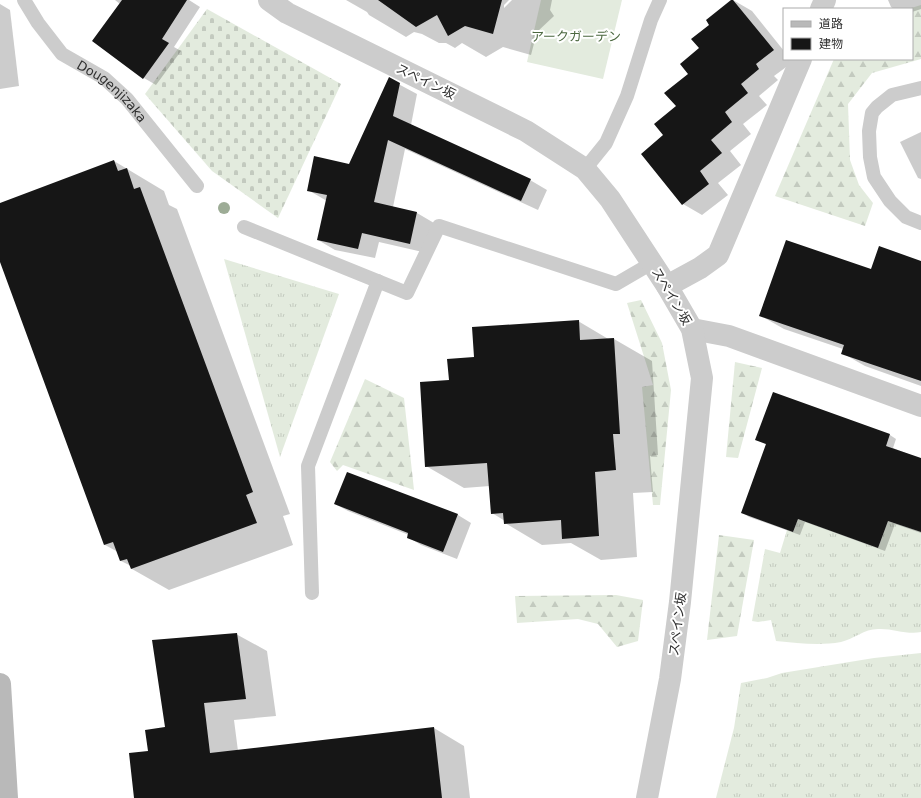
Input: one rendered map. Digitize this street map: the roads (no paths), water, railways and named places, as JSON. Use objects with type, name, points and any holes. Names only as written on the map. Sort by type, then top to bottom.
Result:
[{"type":"main road","points":[[0,689],[7,798]]},
{"type":"street","name":"スペイン坂","points":[[269,0],[287,13],[526,131],[585,169],[610,199],[667,286],[692,329],[702,378],[680,602],[670,679],[647,798]]},
{"type":"street","points":[[667,286],[700,268],[718,255],[801,60]]},
{"type":"street","points":[[692,329],[729,336],[921,406]]},
{"type":"lane","name":"Dougenjizaka","points":[[24,0],[38,23],[62,54],[104,78],[127,99],[197,186]]},
{"type":"lane","points":[[585,169],[606,143],[627,96],[651,20],[660,0]]},
{"type":"lane","points":[[921,88],[892,94],[877,106],[872,113],[869,131],[870,157],[874,177],[895,207],[906,217],[921,222]]},
{"type":"lane","points":[[244,227],[407,293],[439,226],[616,284],[652,263]]},
{"type":"lane","points":[[312,593],[308,466],[378,281]]},
{"type":"park label","name":"アークガーデン","points":[[576,36]]}]
